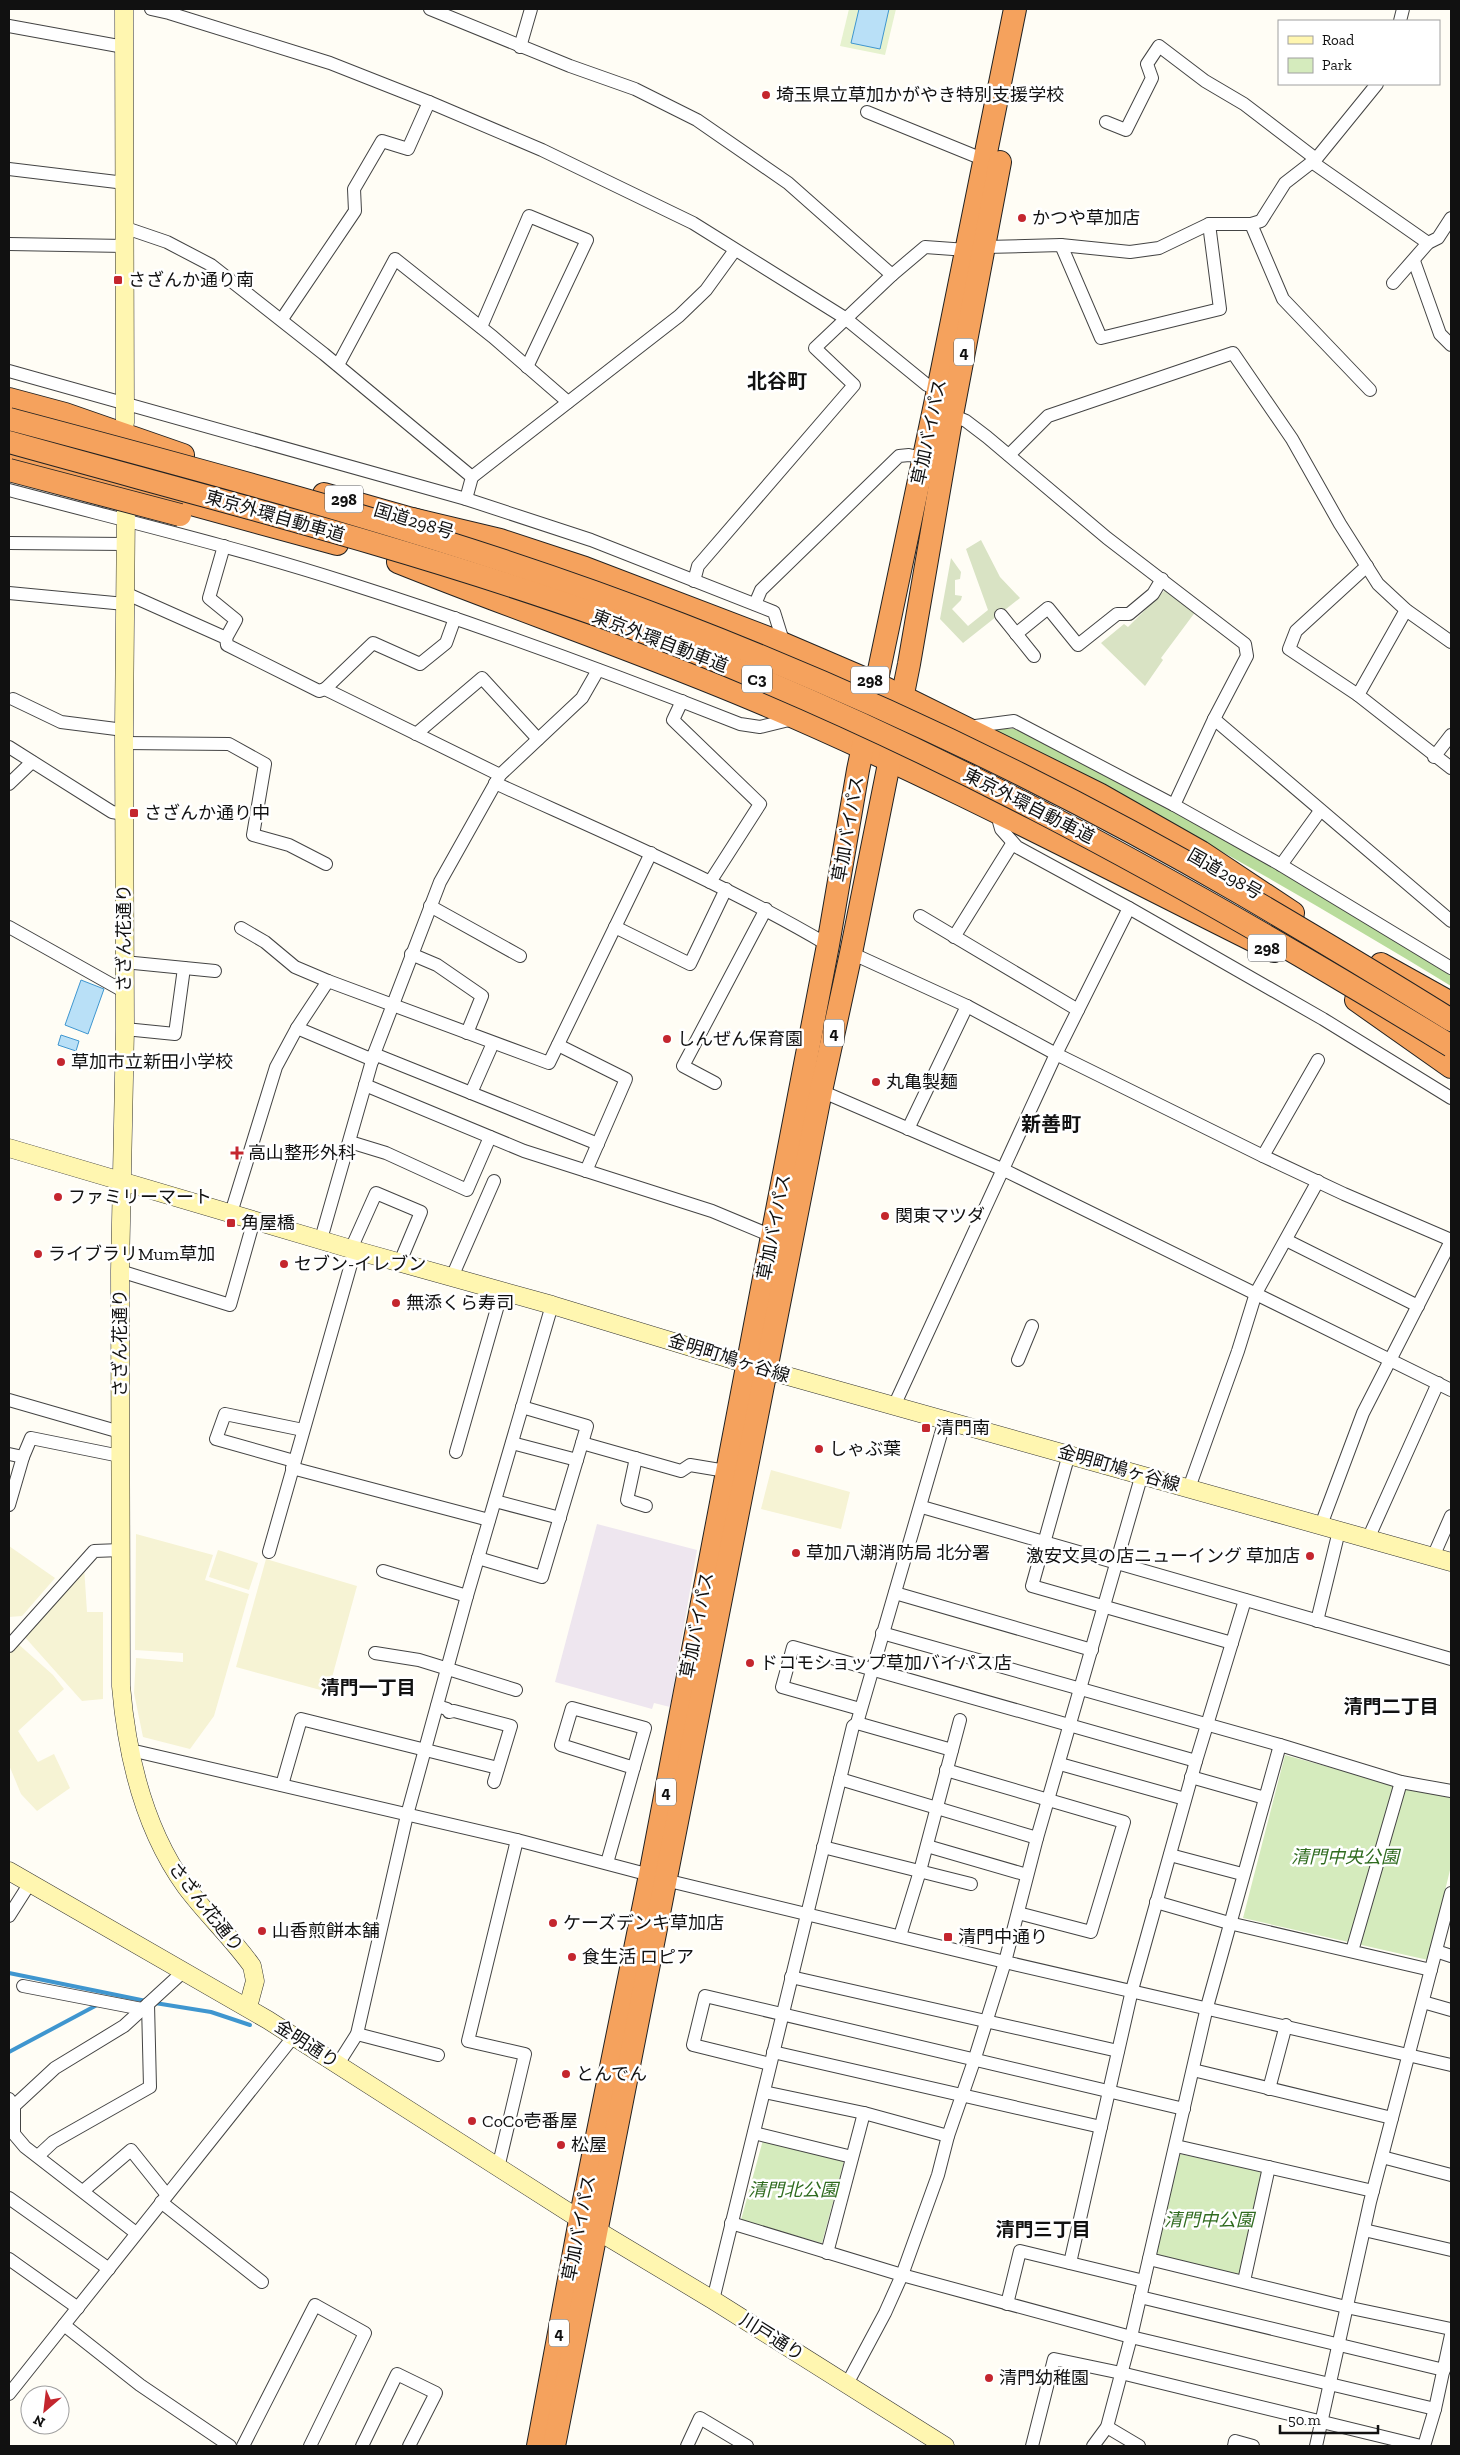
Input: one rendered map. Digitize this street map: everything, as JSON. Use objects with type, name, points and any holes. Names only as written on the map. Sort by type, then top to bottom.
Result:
[{"type":"highway","name":"草加バイパス","points":[[538,2446],[589,2225],[757,1366],[821,1091],[903,695],[952,415],[976,248],[985,160],[1015,9]]},
{"type":"highway","name":"草加バイパス","points":[[658,1877],[726,1471],[757,1366],[772,1236],[828,945],[875,683],[938,390],[976,248],[1030,9]]},
{"type":"highway","points":[[9,399],[65,414],[183,455]]},
{"type":"highway","name":"国道298号","points":[[9,409],[412,519],[500,540],[585,568],[783,649]]},
{"type":"highway","name":"東京外環自動車道","points":[[9,419],[279,492],[414,532],[607,596],[761,656],[928,730],[1070,800],[1240,892],[1451,1020]]},
{"type":"highway","name":"東京外環自動車道","points":[[9,442],[284,518],[506,584],[601,617],[742,672],[926,755],[1094,839],[1279,942],[1451,1046]]},
{"type":"highway","points":[[9,454],[398,562],[558,614],[769,696]]},
{"type":"highway","points":[[9,470],[180,514],[318,539]]},
{"type":"highway","points":[[398,562],[496,602],[679,669],[796,718],[889,761],[998,806]]},
{"type":"highway","name":"298","points":[[783,649],[903,695],[1099,794],[1201,852],[1295,914]]},
{"type":"highway","name":"国道298号","points":[[994,751],[1164,839],[1381,964],[1451,1007]]},
{"type":"highway","name":"298","points":[[998,806],[1274,951],[1451,1058]]},
{"type":"highway","points":[[1381,964],[1451,1003]]},
{"type":"highway","points":[[1356,1000],[1451,1067]]},
{"type":"highway","name":"草加バイパス","points":[[554,2446],[589,2225]]},
{"type":"street","points":[[124,9],[125,423]]},
{"type":"street","points":[[150,9],[169,12],[330,63],[429,102],[542,150],[684,218],[844,318],[927,385],[938,390]]},
{"type":"street","points":[[430,9],[520,47],[635,89],[697,120],[788,183],[892,275]]},
{"type":"street","points":[[520,47],[531,9]]},
{"type":"street","points":[[9,26],[124,47]]},
{"type":"street","points":[[1106,122],[1126,130],[1152,78],[1147,64],[1159,46],[1205,81],[1244,104],[1314,161],[1428,243]]},
{"type":"street","points":[[694,581],[698,566],[854,385],[815,348],[844,318],[926,246],[976,248],[1061,245],[1130,252],[1159,248],[1209,224],[1251,224],[1261,220],[1285,183],[1314,161],[1376,85]]},
{"type":"street","points":[[282,319],[354,212],[354,190],[382,141],[408,150],[429,102]]},
{"type":"street","points":[[867,112],[985,160]]},
{"type":"street","points":[[9,169],[125,183]]},
{"type":"street","points":[[481,328],[529,216],[587,240],[527,367]]},
{"type":"street","points":[[1393,284],[1428,243],[1438,238],[1451,218]]},
{"type":"street","points":[[1061,245],[1101,338],[1220,309],[1209,224]]},
{"type":"street","points":[[1251,224],[1283,299],[1370,390]]},
{"type":"street","points":[[126,228],[167,242],[211,265],[282,319],[472,477]]},
{"type":"street","points":[[9,244],[126,246]]},
{"type":"street","points":[[466,499],[472,477],[679,316],[706,290],[734,250]]},
{"type":"street","points":[[338,365],[395,259],[481,328],[568,402]]},
{"type":"street","points":[[1414,261],[1440,334],[1451,345]]},
{"type":"street","points":[[1009,455],[1048,416],[1233,353],[1292,439],[1378,584],[1406,610],[1451,642]]},
{"type":"street","points":[[9,371],[466,499],[591,540],[774,612],[783,649]]},
{"type":"street","points":[[952,415],[966,421],[1108,538],[1245,644],[1247,656],[1214,719],[1174,805]]},
{"type":"street","points":[[755,604],[761,590],[899,456],[909,455],[924,458]]},
{"type":"street","points":[[9,490],[126,515],[346,582],[455,618],[747,725],[760,727],[796,718]]},
{"type":"street","name":"さざん花通り","points":[[126,515],[124,737],[125,1029],[123,1180],[120,1191],[121,1686],[128,1752],[143,1801],[174,1868],[187,1888],[252,1966],[254,1981],[248,2007]]},
{"type":"street","points":[[9,543],[126,544]]},
{"type":"street","points":[[224,546],[209,598],[236,620],[226,638],[227,645],[319,691],[325,689],[373,643],[420,664],[446,643],[455,618]]},
{"type":"street","points":[[1367,566],[1296,631],[1289,649],[1358,695],[1434,757],[1451,768]]},
{"type":"street","points":[[1067,653],[1117,614],[1130,614],[1154,594],[1162,578]]},
{"type":"street","points":[[9,593],[125,599],[226,638]]},
{"type":"street","points":[[1016,634],[1048,608],[1078,645]]},
{"type":"street","points":[[1358,695],[1406,610]]},
{"type":"street","points":[[1001,615],[1034,656]]},
{"type":"street","points":[[321,1239],[374,1057],[411,954],[440,882],[497,779],[582,698],[598,670]]},
{"type":"street","points":[[416,734],[482,678],[538,739]]},
{"type":"street","points":[[325,689],[416,734],[497,779],[766,909],[828,945]]},
{"type":"street","points":[[13,699],[61,722],[124,737],[229,744],[265,764],[253,835],[289,845],[326,864]]},
{"type":"street","points":[[682,701],[673,720],[760,804],[710,882]]},
{"type":"street","points":[[1214,719],[1451,921]]},
{"type":"street","points":[[968,727],[1014,721],[1174,805],[1281,865],[1451,968]]},
{"type":"street","points":[[1434,757],[1451,735]]},
{"type":"street","points":[[9,747],[112,812],[124,814]]},
{"type":"street","points":[[9,784],[32,762]]},
{"type":"street","points":[[998,806],[1001,829],[1012,844],[1129,908],[1323,1019],[1451,1098]]},
{"type":"street","points":[[1281,865],[1320,811]]},
{"type":"street","points":[[954,937],[1012,844]]},
{"type":"street","points":[[241,928],[265,942],[295,967],[467,1034],[549,1063],[651,853]]},
{"type":"street","points":[[615,927],[690,964],[726,889]]},
{"type":"street","points":[[430,906],[520,956]]},
{"type":"street","points":[[894,1406],[1056,1054],[1129,908]]},
{"type":"street","points":[[715,1083],[683,1066],[766,909]]},
{"type":"street","points":[[920,916],[1078,1010]]},
{"type":"street","points":[[9,927],[125,992]]},
{"type":"street","points":[[851,953],[966,1006],[1056,1054],[1263,1156],[1451,1240],[1363,1413],[1321,1525]]},
{"type":"street","points":[[411,954],[437,965],[482,996],[467,1034]]},
{"type":"street","points":[[124,962],[215,971]]},
{"type":"street","points":[[125,1029],[175,1034],[184,968]]},
{"type":"street","points":[[231,1213],[276,1067],[297,1028],[328,981]]},
{"type":"street","points":[[908,1129],[966,1006]]},
{"type":"street","points":[[297,1028],[471,1093],[598,1144]]},
{"type":"street","points":[[471,1093],[493,1043]]},
{"type":"street","points":[[558,1045],[626,1079],[586,1171]]},
{"type":"street","points":[[1263,1156],[1318,1060]]},
{"type":"street","points":[[366,1085],[524,1151],[712,1211],[772,1236]]},
{"type":"street","points":[[821,1091],[1004,1170],[1451,1390]]},
{"type":"street","points":[[350,1142],[386,1153],[467,1190],[490,1137]]},
{"type":"street","name":"金明町鳩ヶ谷線","points":[[9,1148],[894,1406],[1451,1562]]},
{"type":"street","points":[[452,1277],[494,1181]]},
{"type":"street","points":[[1189,1488],[1238,1351],[1256,1294],[1318,1182]]},
{"type":"street","points":[[268,1552],[353,1249],[376,1192],[421,1212],[400,1262]]},
{"type":"street","points":[[120,1271],[230,1305],[254,1220]]},
{"type":"street","points":[[1286,1240],[1418,1306]]},
{"type":"street","points":[[456,1452],[502,1291]]},
{"type":"street","points":[[338,2064],[357,2034],[407,1814],[467,1596],[552,1305]]},
{"type":"street","points":[[1018,1360],[1032,1326]]},
{"type":"street","points":[[1368,1538],[1438,1383]]},
{"type":"street","points":[[9,1400],[120,1432]]},
{"type":"street","points":[[478,1558],[542,1577],[587,1426],[522,1407]]},
{"type":"street","points":[[303,1430],[225,1414],[216,1439],[293,1465],[489,1520]]},
{"type":"street","points":[[713,2300],[853,1726],[857,1723],[946,1420]]},
{"type":"street","points":[[9,1505],[23,1458],[32,1438],[120,1456]]},
{"type":"street","points":[[512,1443],[577,1460]]},
{"type":"street","points":[[582,1443],[681,1471],[690,1465],[726,1471]]},
{"type":"street","points":[[9,1454],[23,1458]]},
{"type":"street","points":[[1070,1454],[1032,1586],[1232,1643]]},
{"type":"street","points":[[636,1458],[627,1500],[646,1506]]},
{"type":"street","points":[[847,2384],[886,2313],[902,2275],[938,2175],[948,2136],[974,2061],[1004,1962],[1037,1838],[1060,1764],[1142,1474]]},
{"type":"street","points":[[495,1501],[560,1518]]},
{"type":"street","points":[[922,1507],[1451,1659]]},
{"type":"street","points":[[1433,1557],[1451,1516]]},
{"type":"street","points":[[1316,1621],[1339,1531]]},
{"type":"street","points":[[9,1646],[94,1551],[121,1550]]},
{"type":"street","points":[[383,1571],[467,1596]]},
{"type":"street","points":[[895,1592],[1092,1650]]},
{"type":"street","points":[[1070,2263],[1132,1990],[1191,1777],[1244,1600]]},
{"type":"street","points":[[882,1633],[1207,1724],[1401,1782],[1451,1791]]},
{"type":"street","points":[[860,1709],[782,1688],[793,1647],[1196,1762]]},
{"type":"street","points":[[375,1653],[418,1660],[516,1690]]},
{"type":"street","points":[[437,1706],[447,1709],[449,1712],[454,1711],[511,1726],[494,1782]]},
{"type":"street","points":[[607,1864],[646,1728],[572,1708],[561,1746],[634,1768]]},
{"type":"street","points":[[282,1785],[301,1719],[498,1768]]},
{"type":"street","points":[[900,1936],[927,1846],[960,1720]]},
{"type":"street","points":[[857,1723],[952,1750]]},
{"type":"street","points":[[1093,2446],[1107,2427],[1122,2373],[1207,2007],[1242,1874],[1280,1745]]},
{"type":"street","points":[[128,1752],[139,1752],[517,1840],[658,1877],[1004,1962],[1286,2025],[1451,2065]]},
{"type":"street","points":[[1060,1764],[1185,1799]]},
{"type":"street","points":[[946,1770],[1124,1822],[1091,1932],[1018,1913]]},
{"type":"street","points":[[1191,1777],[1265,1798]]},
{"type":"street","points":[[840,1779],[1037,1838]]},
{"type":"street","points":[[1352,1952],[1401,1782]]},
{"type":"street","points":[[498,2168],[524,2054],[468,2041],[517,1840]]},
{"type":"street","points":[[927,1846],[1027,1875]]},
{"type":"street","points":[[823,1847],[971,1884]]},
{"type":"street","points":[[1170,1855],[1242,1874]]},
{"type":"street","name":"金明通り","points":[[9,1871],[248,2007],[589,2225]]},
{"type":"street","points":[[9,1916],[30,1883]]},
{"type":"street","points":[[1316,2446],[1373,2191],[1436,1951],[1449,1914],[1451,1893]]},
{"type":"street","points":[[1156,1902],[1229,1923],[1431,1970]]},
{"type":"street","points":[[1436,1951],[1451,1956]]},
{"type":"street","points":[[136,2233],[25,2147],[14,2134],[12,2103],[55,2068],[124,2026],[184,1971]]},
{"type":"street","points":[[791,1977],[1118,2051]]},
{"type":"street","points":[[23,1986],[145,2006]]},
{"type":"street","points":[[1101,2127],[772,2058],[693,2044],[705,1996],[1184,2109]]},
{"type":"street","points":[[1423,2002],[1451,2010]]},
{"type":"street","points":[[38,2156],[53,2142],[150,2087],[145,2006]]},
{"type":"street","points":[[1269,2089],[1286,2025]]},
{"type":"street","points":[[357,2034],[438,2055]]},
{"type":"street","points":[[9,2394],[294,2036]]},
{"type":"street","points":[[1193,2070],[1392,2118]]},
{"type":"street","points":[[764,2092],[864,2113],[948,2136]]},
{"type":"street","points":[[827,2253],[864,2113]]},
{"type":"street","points":[[754,2133],[852,2157]]},
{"type":"street","points":[[1176,2146],[1373,2191]]},
{"type":"street","points":[[83,2191],[131,2150],[164,2199],[262,2282]]},
{"type":"street","points":[[1382,2157],[1451,2175]]},
{"type":"street","points":[[1244,2281],[1269,2167]]},
{"type":"street","points":[[9,2198],[109,2269]]},
{"type":"street","points":[[731,2223],[902,2275],[1131,2337],[1436,2409]]},
{"type":"street","name":"川戸通り","points":[[589,2225],[946,2446]]},
{"type":"street","points":[[1364,2230],[1451,2250]]},
{"type":"street","points":[[1007,2304],[1020,2251],[1144,2282]]},
{"type":"street","points":[[1149,2258],[1346,2307],[1451,2329]]},
{"type":"street","points":[[9,2259],[78,2308]]},
{"type":"street","points":[[1140,2298],[1444,2370]]},
{"type":"street","points":[[243,2446],[315,2305],[366,2333],[310,2446]]},
{"type":"street","points":[[64,2326],[140,2385],[230,2446]]},
{"type":"street","points":[[1032,2446],[1054,2359],[1122,2373],[1423,2446],[1436,2409],[1451,2335]]},
{"type":"street","points":[[362,2446],[397,2374],[436,2392],[409,2446]]},
{"type":"street","points":[[687,2446],[700,2418],[747,2446]]},
{"type":"street","points":[[1107,2427],[1139,2446]]},
{"type":"street","points":[[1234,2446],[1235,2442],[1253,2446]]},
{"type":"shaded area","points":[[771,1470],[850,1492],[841,1529],[761,1509]]},
{"type":"shaded area","points":[[597,1524],[697,1550],[670,1707],[654,1703],[652,1709],[555,1682]]},
{"type":"shaded area","points":[[136,1534],[213,1555],[205,1580],[249,1594],[214,1716],[190,1749],[143,1737],[134,1693],[136,1658],[183,1662],[183,1653],[135,1650]]},
{"type":"shaded area","points":[[9,1546],[55,1578],[22,1616],[9,1617]]},
{"type":"shaded area","points":[[218,1550],[258,1563],[249,1590],[209,1577]]},
{"type":"shaded area","points":[[266,1559],[357,1586],[328,1692],[236,1667]]},
{"type":"shaded area","points":[[84,1566],[87,1612],[103,1612],[103,1699],[82,1701],[23,1635]]},
{"type":"shaded area","points":[[17,1643],[53,1675],[64,1689],[18,1731],[38,1762],[54,1754],[70,1788],[37,1811],[21,1794],[9,1765],[9,1651]]},
{"type":"green space","points":[[849,9],[896,9],[885,55],[840,46]]},
{"type":"green space","points":[[981,540],[1000,577],[1020,598],[963,643],[940,619],[951,558],[961,572],[960,579],[955,580],[955,595],[962,596],[961,600],[952,609],[968,626],[988,610],[966,549]]},
{"type":"green space","points":[[1165,590],[1196,611],[1161,658],[1163,660],[1145,686],[1101,643],[1124,624],[1128,627]]},
{"type":"green space","points":[[1017,729],[1220,835],[1451,973],[1451,986],[1225,854],[994,730]]},
{"type":"green space","name":"清門中央公園","points":[[1285,1755],[1405,1788],[1451,1798],[1451,1866],[1428,1960],[1243,1918]]},
{"type":"green space","name":"清門北公園","points":[[763,2140],[844,2161],[822,2243],[741,2220]]},
{"type":"green space","name":"清門中公園","points":[[1180,2154],[1264,2172],[1240,2276],[1155,2256]]},
{"type":"water","points":[[859,9],[889,9],[880,49],[851,43]]},
{"type":"water","points":[[81,980],[104,989],[88,1034],[65,1025]]},
{"type":"water","points":[[61,1035],[79,1041],[76,1051],[58,1045]]},
{"type":"waterway","points":[[9,1973],[146,2001]]},
{"type":"waterway","points":[[155,2003],[211,2012],[250,2025]]},
{"type":"waterway","points":[[9,2052],[97,2005]]},
{"type":"place","name":"埼玉県立草加かがやき特別支援学校","points":[[766,95]]},
{"type":"place","name":"かつや草加店","points":[[1022,218]]},
{"type":"place","name":"さざんか通り南","points":[[118,280]]},
{"type":"place","name":"さざんか通り中","points":[[134,813]]},
{"type":"place","name":"しんぜん保育園","points":[[667,1039]]},
{"type":"place","name":"草加市立新田小学校","points":[[61,1062]]},
{"type":"place","name":"丸亀製麺","points":[[876,1082]]},
{"type":"place","name":"高山整形外科","points":[[237,1153]]},
{"type":"place","name":"ファミリーマート","points":[[58,1197]]},
{"type":"place","name":"関東マツダ","points":[[885,1216]]},
{"type":"place","name":"角屋橋","points":[[231,1223]]},
{"type":"place","name":"ライブラリMum草加","points":[[38,1254]]},
{"type":"place","name":"セブン-イレブン","points":[[284,1264]]},
{"type":"place","name":"無添くら寿司","points":[[396,1303]]},
{"type":"place","name":"清門南","points":[[926,1428]]},
{"type":"place","name":"しゃぶ葉","points":[[819,1449]]},
{"type":"place","name":"草加八潮消防局 北分署","points":[[796,1553]]},
{"type":"place","name":"激安文具の店ニューイング 草加店","points":[[1310,1556]]},
{"type":"place","name":"ドコモショップ草加バイパス店","points":[[750,1663]]},
{"type":"place","name":"ケーズデンキ草加店","points":[[553,1923]]},
{"type":"place","name":"山香煎餅本舗","points":[[262,1931]]},
{"type":"place","name":"清門中通り","points":[[948,1937]]},
{"type":"place","name":"食生活 ロピア","points":[[572,1957]]},
{"type":"place","name":"とんでん","points":[[566,2074]]},
{"type":"place","name":"CoCo壱番屋","points":[[472,2121]]},
{"type":"place","name":"松屋","points":[[561,2145]]},
{"type":"place","name":"清門幼稚園","points":[[989,2378]]},
{"type":"district","name":"北谷町","points":[[777,381]]},
{"type":"district","name":"新善町","points":[[1051,1124]]},
{"type":"district","name":"清門一丁目","points":[[368,1687]]},
{"type":"district","name":"清門二丁目","points":[[1391,1706]]},
{"type":"district","name":"清門三丁目","points":[[1043,2229]]}]
